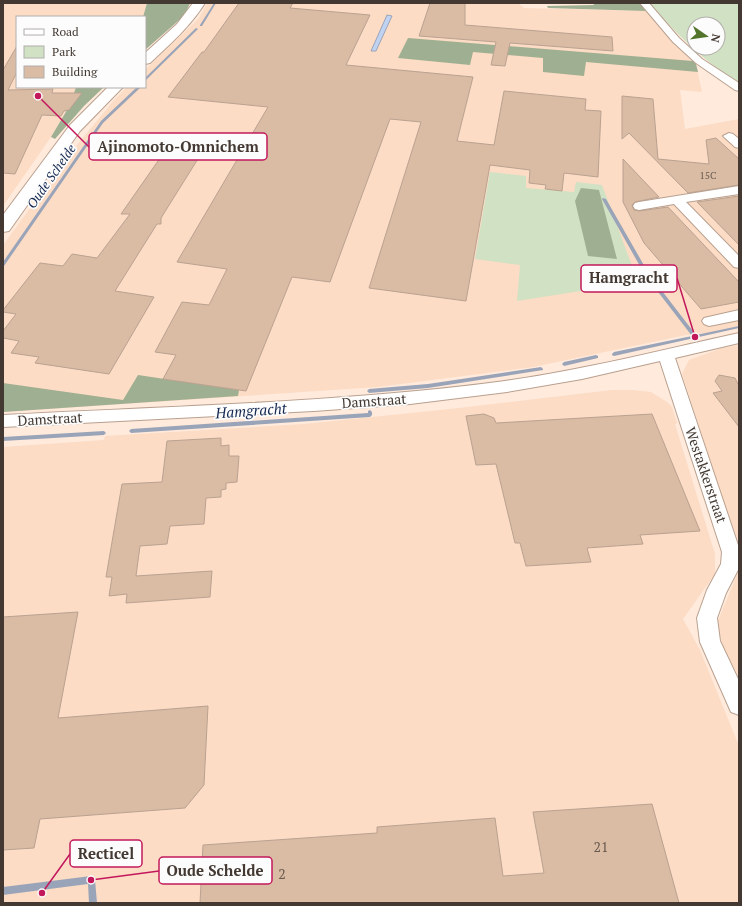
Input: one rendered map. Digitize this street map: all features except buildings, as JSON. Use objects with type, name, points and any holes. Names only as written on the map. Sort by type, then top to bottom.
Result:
[{"type":"street","points":[[146,59],[191,16],[199,3]]},
{"type":"street","points":[[644,3],[676,40],[699,60],[739,88]]},
{"type":"street","points":[[3,227],[75,128],[115,88]]},
{"type":"street","points":[[728,136],[739,145]]},
{"type":"street","points":[[639,206],[739,190]]},
{"type":"street","points":[[678,200],[739,264]]},
{"type":"street","points":[[709,321],[739,315]]},
{"type":"street","name":"Damstraat","points":[[3,421],[314,405],[410,398],[530,382],[582,373],[739,338]]},
{"type":"street","name":"Westakkerstraat","points":[[666,355],[731,552],[731,565],[717,590],[707,618],[710,642],[739,704]]},
{"type":"shaded area","points":[[3,3],[147,3],[143,16],[16,16],[16,88],[76,88],[70,105],[51,137],[3,206]]},
{"type":"shaded area","points":[[207,3],[518,3],[524,8],[646,11],[671,41],[696,64],[702,92],[680,90],[685,129],[739,119],[739,327],[718,332],[686,335],[533,367],[378,387],[3,412],[3,245],[72,151],[115,99],[126,88],[146,88],[146,69],[199,18]]},
{"type":"shaded area","points":[[739,345],[739,543],[724,503],[682,374],[689,360],[722,348]]},
{"type":"shaded area","points":[[612,390],[651,392],[672,407],[677,423],[675,424],[715,554],[715,574],[683,619],[700,650],[739,746],[739,903],[3,903],[3,447],[104,440],[105,436],[304,424]]},
{"type":"shaded area","points":[[739,570],[739,677],[723,647],[717,623]]},
{"type":"green space","points":[[147,3],[190,3],[185,15],[146,49],[146,16],[143,16]]},
{"type":"green space","points":[[593,3],[640,3],[646,11],[548,8],[547,6],[594,5]]},
{"type":"green space","points":[[649,3],[739,3],[739,83],[726,75],[702,56],[726,56],[726,16],[686,16],[686,41]]},
{"type":"green space","points":[[408,38],[693,61],[696,64],[698,72],[586,62],[584,76],[543,72],[543,58],[473,52],[470,65],[398,58]]},
{"type":"green space","points":[[76,88],[103,88],[84,106],[55,139],[51,137],[70,105]]},
{"type":"green space","points":[[490,172],[526,176],[526,188],[574,192],[576,182],[602,185],[638,282],[517,301],[520,265],[475,259]]},
{"type":"green space","points":[[581,188],[599,190],[617,259],[588,256],[575,201]]},
{"type":"green space","points":[[138,375],[239,390],[238,396],[3,412],[3,383],[123,400]]},
{"type":"water","points":[[387,15],[392,16],[376,51],[371,51]]},
{"type":"waterway","name":"Oude Schelde","points":[[201,25],[215,3]]},
{"type":"waterway","name":"Oude Schelde","points":[[146,79],[197,29]]},
{"type":"waterway","name":"Oude Schelde","points":[[3,265],[102,122],[138,88]]},
{"type":"waterway","points":[[604,199],[647,275],[695,337]]},
{"type":"waterway","name":"Hamgracht","points":[[695,337],[739,327]]},
{"type":"waterway","name":"Hamgracht","points":[[614,354],[695,337]]},
{"type":"waterway","name":"Hamgracht","points":[[564,364],[596,357]]},
{"type":"waterway","name":"Hamgracht","points":[[369,391],[428,386],[541,369]]},
{"type":"waterway","name":"Hamgracht","points":[[131,431],[370,415],[370,412]]},
{"type":"waterway","name":"Hamgracht","points":[[3,439],[104,433]]},
{"type":"waterway","name":"Oude Schelde","points":[[3,891],[91,880],[93,903]]},
{"type":"place","name":"Ajinomoto-Omnichem","points":[[38,96]]},
{"type":"place","name":"Hamgracht","points":[[695,337]]},
{"type":"place","name":"Oude Schelde","points":[[91,880]]},
{"type":"place","name":"Recticel","points":[[42,893]]}]
